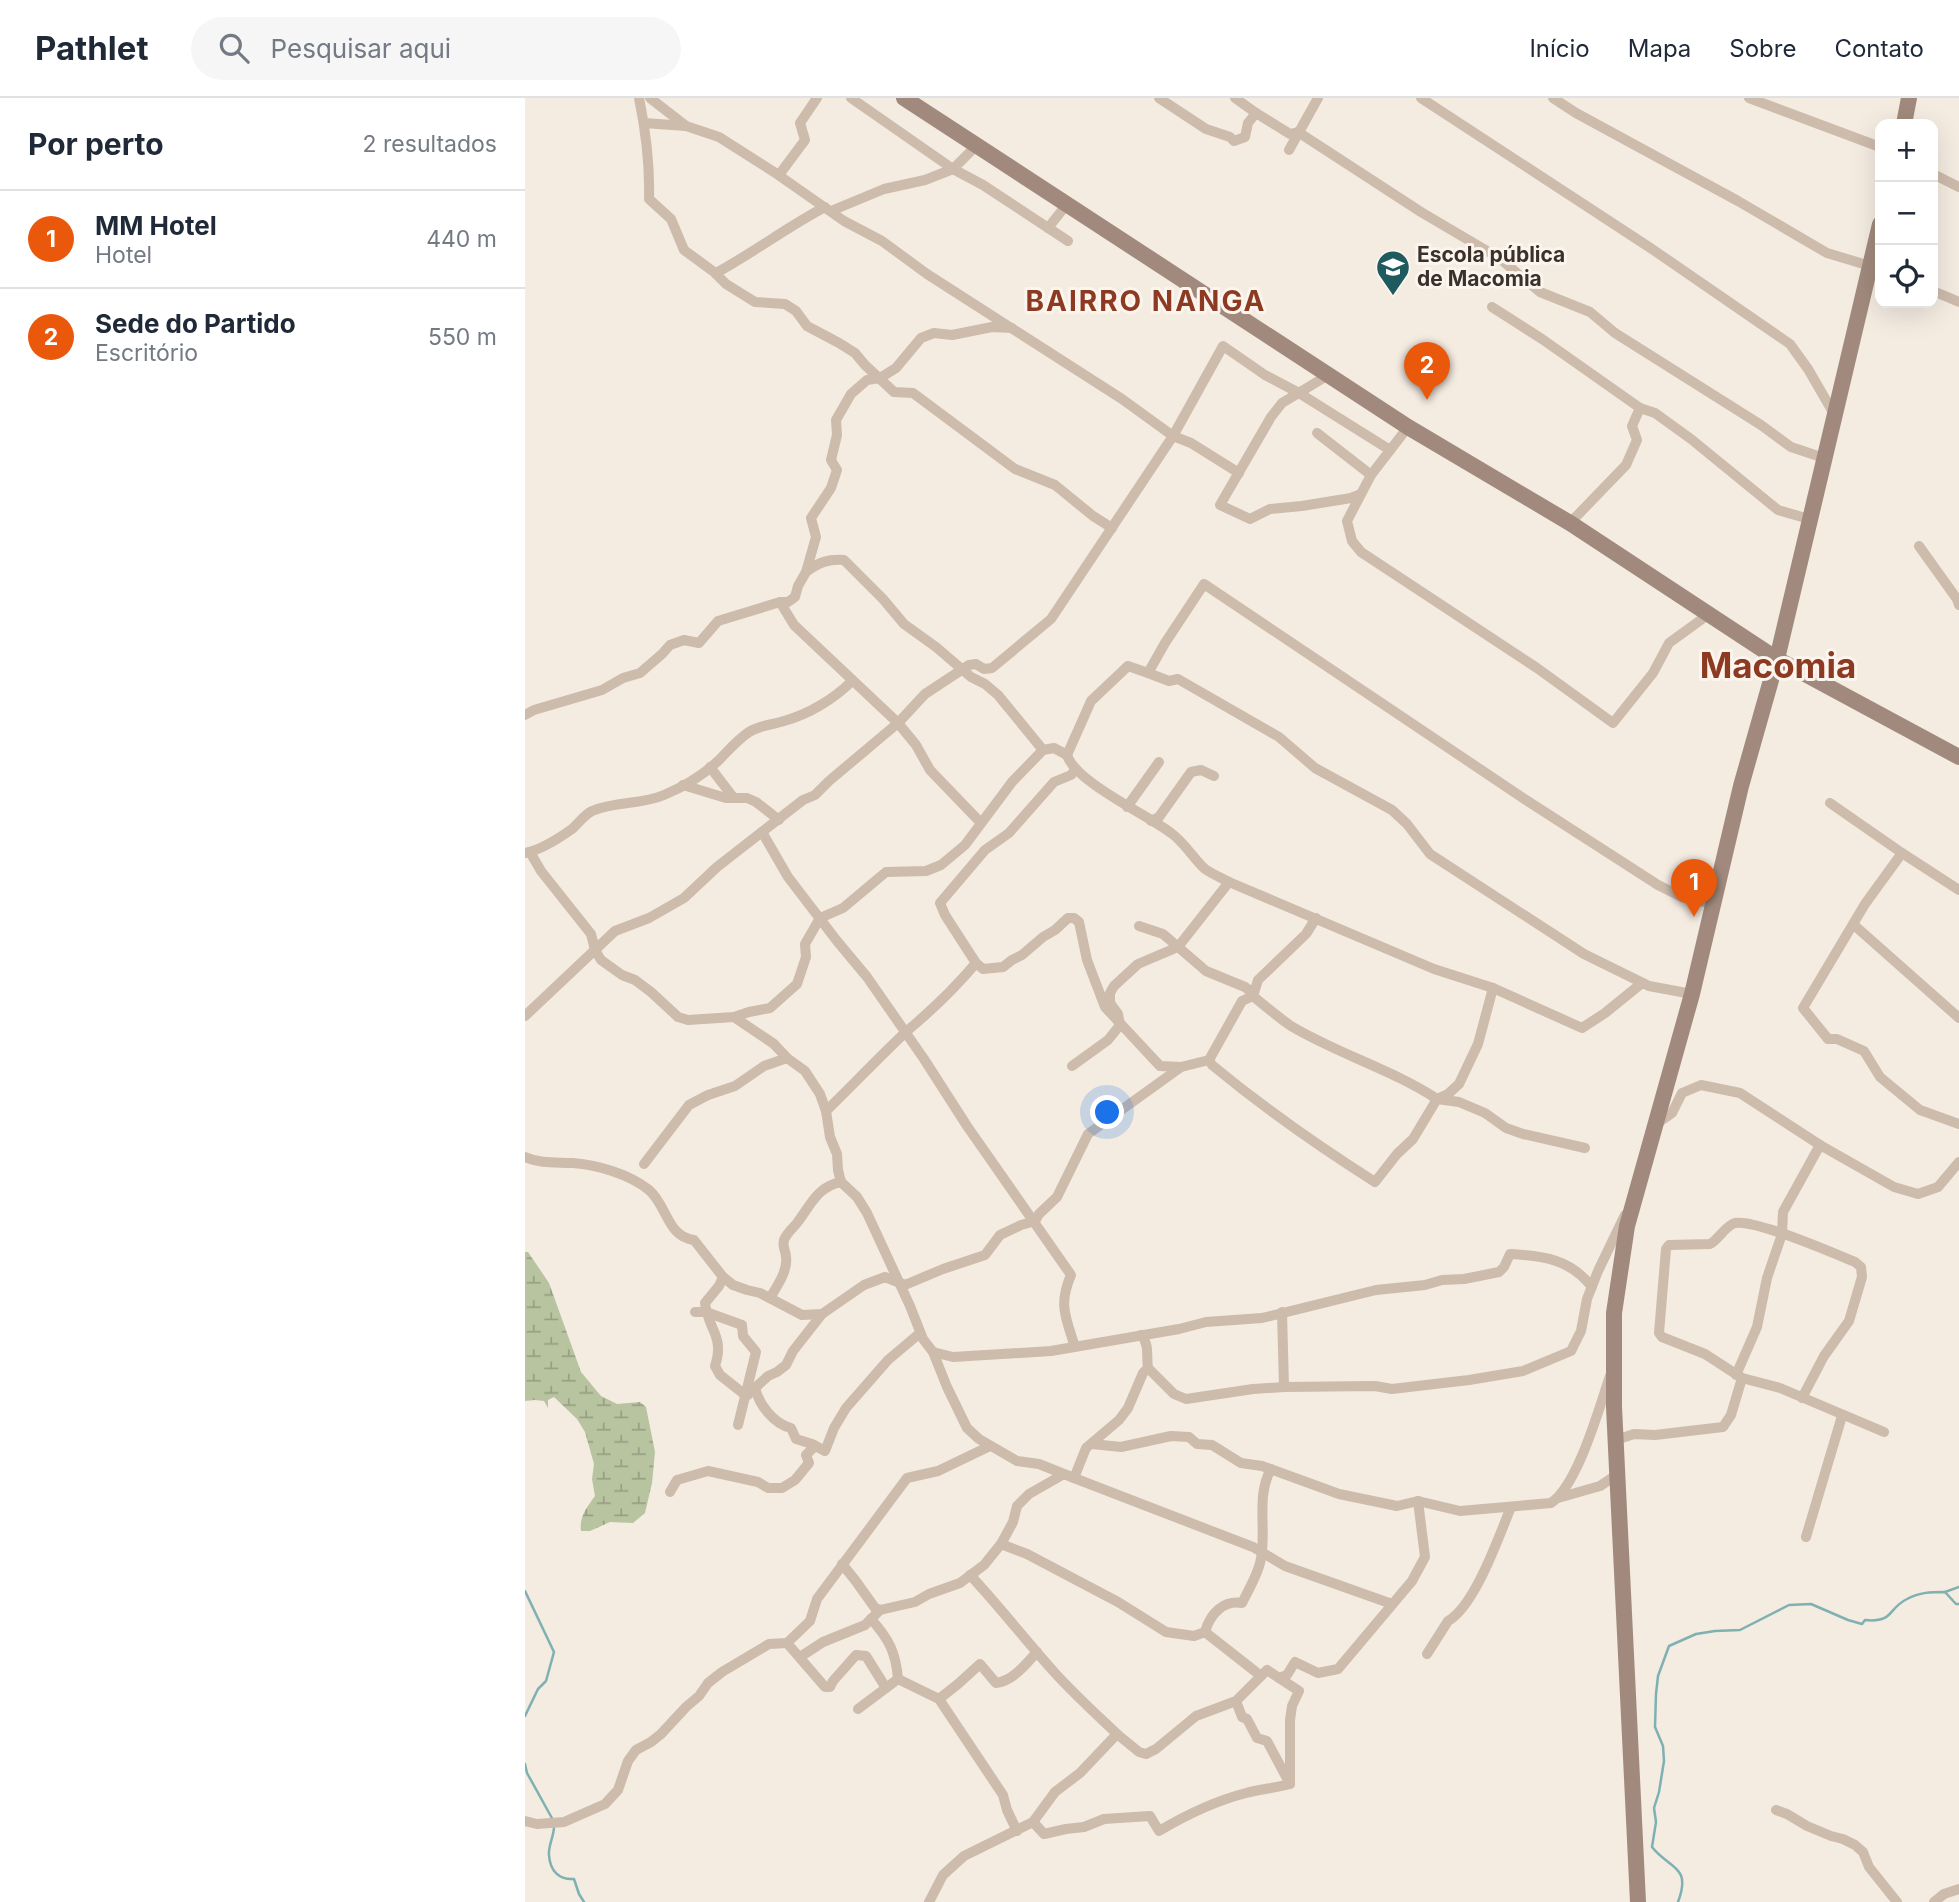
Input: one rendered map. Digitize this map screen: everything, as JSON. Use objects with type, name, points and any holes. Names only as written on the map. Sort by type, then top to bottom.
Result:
[{"type":"main road","points":[[904,98],[1408,426],[1570,523],[1777,659],[1959,757]]},
{"type":"main road","points":[[1905,119],[1909,98]]},
{"type":"main road","points":[[1638,1902],[1616,1440],[1614,1313],[1627,1226],[1692,994],[1741,786],[1777,659],[1834,414],[1875,267]]},
{"type":"street","points":[[639,98],[650,167],[649,199],[671,219],[684,250],[716,273],[726,284],[755,302],[785,304],[796,312],[807,326],[855,353],[894,392],[913,393],[1015,469],[1055,485],[1112,528]]},
{"type":"street","points":[[650,98],[686,126]]},
{"type":"street","points":[[779,175],[805,140],[800,123],[817,98]]},
{"type":"street","points":[[851,98],[953,169],[983,185],[1068,241]]},
{"type":"street","points":[[1159,98],[1206,129],[1230,137],[1234,141],[1245,136],[1248,123],[1256,113]]},
{"type":"street","points":[[1235,98],[1290,134],[1298,132],[1421,212],[1499,258],[1540,292],[1590,312],[1615,334],[1761,425],[1791,447],[1824,458]]},
{"type":"street","points":[[1289,150],[1318,98]]},
{"type":"street","points":[[1421,98],[1652,249],[1790,344],[1834,414]]},
{"type":"street","points":[[1553,98],[1827,253],[1875,267]]},
{"type":"street","points":[[1749,98],[1875,145]]},
{"type":"street","points":[[644,124],[686,126],[719,137],[1122,399],[1173,436],[1191,443],[1239,473]]},
{"type":"street","points":[[716,273],[749,255],[798,222],[884,189],[925,180],[953,169],[977,145]]},
{"type":"street","points":[[1938,176],[1959,187]]},
{"type":"street","points":[[1048,228],[1067,204]]},
{"type":"street","points":[[1938,293],[1959,302]]},
{"type":"street","points":[[1492,306],[1640,408],[1655,413],[1778,510],[1809,519]]},
{"type":"street","points":[[525,715],[602,691],[623,678],[640,673],[670,645],[684,640],[699,643],[718,621],[780,602],[789,602],[795,597],[806,572],[816,537],[811,518],[831,488],[837,470],[831,460],[837,435],[835,420],[851,394],[867,380],[880,378],[896,368],[921,338],[935,333],[951,335],[992,327],[1012,328]]},
{"type":"street","points":[[525,1016],[615,931],[649,918],[684,898],[717,867],[803,800],[815,795],[898,723],[925,694],[961,670],[976,664],[984,669],[992,668],[1051,619],[1173,436],[1223,346],[1265,375],[1390,450]]},
{"type":"street","points":[[1330,374],[1282,403],[1271,417],[1220,505],[1250,519],[1270,509],[1351,498],[1361,494]]},
{"type":"street","points":[[1570,523],[1626,465],[1637,440],[1632,426],[1640,408]]},
{"type":"street","points":[[1408,426],[1371,475],[1347,521],[1352,541],[1361,552],[1537,668],[1613,723],[1653,673],[1669,643],[1709,614]]},
{"type":"street","points":[[1317,432],[1371,475]]},
{"type":"street","points":[[1919,546],[1959,605]]},
{"type":"street","points":[[806,572],[818,563],[831,559],[844,560],[904,624],[936,647],[961,670],[998,695],[1043,750]]},
{"type":"street","points":[[1148,673],[1204,584],[1658,885],[1682,897],[1714,904]]},
{"type":"street","points":[[780,602],[795,625],[898,723],[916,745],[930,770],[981,823]]},
{"type":"street","points":[[1642,983],[1582,1028],[1493,988],[1434,968],[1229,882],[1206,870],[1173,834],[1127,807],[1068,760],[1067,755],[1091,701],[1128,666],[1169,681],[1178,678],[1279,737],[1315,768],[1392,810],[1430,854],[1584,954],[1649,986],[1692,994]]},
{"type":"street","points":[[852,681],[842,691],[797,717],[751,731],[710,767],[683,785],[649,802],[606,806],[589,813],[572,828],[536,851],[528,852],[591,934],[601,960],[622,975],[635,979],[678,1017],[688,1020],[734,1017],[771,1008],[797,984],[806,957],[805,944],[820,918],[843,908],[886,872],[926,871],[941,865],[965,845],[1012,782],[1043,750],[1053,748],[1067,755]]},
{"type":"street","points":[[1127,807],[1159,762]]},
{"type":"street","points":[[710,767],[733,797]]},
{"type":"street","points":[[1076,769],[1071,775],[1054,782],[1009,833],[985,850],[940,903],[944,915],[976,963],[983,969],[1003,967],[1055,930],[1063,921],[1074,918],[1079,922],[1087,960],[1105,1007],[1160,1066],[1181,1067],[1209,1060],[1243,1002],[1252,996],[1258,980],[1305,934],[1316,918]]},
{"type":"street","points":[[1151,821],[1159,817],[1191,772],[1201,770],[1214,776]]},
{"type":"street","points":[[683,785],[726,798],[747,798],[779,820]]},
{"type":"street","points":[[1830,803],[1959,890]]},
{"type":"street","points":[[762,832],[788,877],[867,977],[1021,1205],[1072,1275],[1066,1287],[1063,1307],[1075,1347]]},
{"type":"street","points":[[1902,853],[1865,904],[1803,1008],[1828,1039],[1837,1039],[1864,1051],[1880,1077],[1920,1110],[1959,1124]]},
{"type":"street","points":[[1072,1066],[1108,1040],[1120,1025],[1118,1014],[1110,1003],[1110,993],[1114,986],[1138,964],[1178,947],[1229,882]]},
{"type":"street","points":[[1854,925],[1959,1018]]},
{"type":"street","points":[[1139,926],[1163,934],[1206,971],[1250,990],[1252,996],[1290,1025],[1394,1074],[1437,1099],[1459,1102],[1485,1113],[1506,1128],[1523,1134],[1585,1148]]},
{"type":"street","points":[[826,1111],[951,991],[976,963]]},
{"type":"street","points":[[1209,1060],[1255,1101],[1375,1182],[1413,1139],[1437,1099],[1459,1084],[1478,1044],[1493,988]]},
{"type":"street","points":[[734,1017],[774,1044],[805,1071],[820,1094],[830,1137],[837,1154],[841,1182],[857,1197],[867,1213],[920,1333],[933,1352],[967,1428],[979,1439],[1017,1461],[1039,1464],[1240,1542],[1285,1566],[1392,1604]]},
{"type":"street","points":[[644,1164],[689,1105],[735,1086],[764,1066],[787,1058]]},
{"type":"street","points":[[920,1333],[888,1360],[846,1408],[825,1451],[796,1439],[791,1428],[778,1422],[757,1396],[755,1388],[786,1365],[793,1351],[822,1314],[864,1285],[885,1277],[905,1285],[985,1255],[1000,1235],[1035,1221],[1057,1197],[1088,1134],[1181,1067]]},
{"type":"street","points":[[1655,1125],[1672,1113],[1682,1093],[1700,1085],[1740,1093],[1819,1145],[1894,1187],[1918,1195],[1938,1186],[1959,1161]]},
{"type":"street","points":[[1616,1440],[1634,1434],[1655,1436],[1723,1427],[1731,1415],[1739,1376],[1782,1234],[1783,1212],[1819,1145]]},
{"type":"street","points":[[525,1157],[535,1162],[592,1166],[636,1182],[649,1191],[660,1204],[670,1225],[686,1239],[694,1240],[723,1277],[733,1285],[760,1293],[802,1315],[822,1314]]},
{"type":"street","points":[[770,1298],[787,1259],[783,1246],[784,1238],[824,1188],[841,1182]]},
{"type":"street","points":[[1141,1335],[1146,1340],[1148,1367],[1174,1394],[1186,1399],[1284,1387],[1375,1386],[1392,1389],[1523,1371],[1571,1350],[1581,1331],[1592,1287],[1634,1201]]},
{"type":"street","points":[[1802,1398],[1824,1356],[1849,1321],[1862,1277],[1861,1268],[1855,1262],[1766,1227],[1739,1223],[1730,1225],[1710,1244],[1669,1245],[1659,1335],[1705,1354],[1739,1376],[1780,1388],[1802,1398],[1842,1416],[1884,1432]]},
{"type":"street","points":[[933,1352],[953,1357],[1051,1351],[1206,1322],[1262,1318],[1376,1290],[1425,1285],[1441,1280],[1464,1279],[1499,1272],[1510,1254],[1562,1262],[1587,1280],[1592,1287]]},
{"type":"street","points":[[701,1312],[723,1277]]},
{"type":"street","points":[[701,1312],[717,1336],[720,1351],[715,1366],[720,1375],[744,1394],[757,1396]]},
{"type":"street","points":[[701,1312],[742,1325],[743,1336],[756,1352],[738,1425]]},
{"type":"street","points":[[1282,1312],[1284,1387]]},
{"type":"street","points":[[1558,1498],[1590,1437],[1614,1363]]},
{"type":"street","points":[[800,1657],[823,1642],[854,1630],[880,1610],[915,1602],[944,1587],[960,1583],[984,1565],[1001,1544],[1013,1522],[1017,1506],[1029,1494],[1069,1476],[1087,1448],[1128,1408],[1148,1367]]},
{"type":"street","points":[[1806,1537],[1842,1416]]},
{"type":"street","points":[[1092,1444],[1121,1447],[1171,1436],[1189,1437],[1197,1444],[1212,1445],[1241,1463],[1271,1469],[1339,1494],[1397,1506],[1418,1501],[1460,1511],[1551,1503],[1558,1498],[1600,1486],[1618,1474]]},
{"type":"street","points":[[670,1492],[677,1480],[708,1471],[758,1482],[768,1488],[782,1488],[802,1472],[809,1463],[806,1455],[815,1446]]},
{"type":"street","points":[[525,1821],[537,1824],[564,1822],[605,1804],[618,1790],[628,1761],[636,1750],[661,1734],[699,1696],[708,1683],[769,1644],[787,1643],[810,1620],[817,1599],[907,1478],[938,1471],[990,1446]]},
{"type":"street","points":[[1205,1632],[1208,1619],[1223,1605],[1242,1603],[1256,1574],[1262,1553],[1265,1479],[1271,1469]]},
{"type":"street","points":[[1600,1486],[1619,1494]]},
{"type":"street","points":[[1279,1678],[1287,1675],[1296,1662],[1318,1673],[1338,1669],[1412,1581],[1425,1557],[1418,1501]]},
{"type":"street","points":[[1427,1654],[1448,1620],[1453,1618],[1468,1599],[1483,1572],[1511,1507]]},
{"type":"street","points":[[1001,1544],[1027,1554],[1118,1602],[1166,1632],[1194,1636],[1205,1632]]},
{"type":"street","points":[[842,1564],[875,1608],[880,1610]]},
{"type":"street","points":[[970,1575],[1085,1704],[1139,1752],[1146,1754],[1156,1749],[1196,1716],[1236,1701],[1267,1670],[1299,1691],[1292,1706],[1290,1720],[1290,1784]]},
{"type":"street","points":[[871,1619],[886,1636],[897,1661],[898,1679]]},
{"type":"street","points":[[1205,1632],[1261,1676]]},
{"type":"street","points":[[787,1643],[825,1687],[830,1687],[856,1655],[866,1656],[886,1688]]},
{"type":"street","points":[[939,1699],[979,1664],[996,1683],[1001,1683],[1018,1672],[1037,1652]]},
{"type":"street","points":[[858,1709],[898,1679]]},
{"type":"street","points":[[898,1679],[939,1699],[1003,1795],[1017,1831]]},
{"type":"street","points":[[1236,1701],[1242,1717],[1247,1718],[1257,1738],[1267,1741],[1290,1784]]},
{"type":"street","points":[[929,1902],[943,1875],[964,1856],[1033,1822],[1055,1792],[1080,1773],[1117,1734]]},
{"type":"street","points":[[1033,1822],[1044,1834],[1084,1827],[1104,1819],[1150,1816],[1159,1832],[1199,1809],[1247,1793],[1290,1784]]},
{"type":"street","points":[[1776,1810],[1807,1826],[1856,1844],[1863,1852],[1869,1867],[1897,1902]]},
{"type":"street","points":[[1934,1902],[1944,1894],[1959,1889]]},
{"type":"green space","points":[[525,1252],[528,1252],[549,1283],[581,1372],[601,1396],[617,1404],[640,1402],[646,1407],[655,1452],[652,1483],[645,1513],[633,1523],[610,1522],[590,1531],[581,1531],[582,1517],[595,1496],[592,1479],[594,1464],[585,1432],[577,1419],[554,1397],[548,1400],[548,1408],[544,1401],[525,1401]]},
{"type":"waterway","points":[[1945,1592],[1959,1587]]},
{"type":"waterway","points":[[525,1591],[554,1652],[546,1681],[538,1689],[525,1716]]},
{"type":"waterway","points":[[1678,1902],[1682,1890],[1680,1874],[1652,1847],[1656,1822],[1654,1808],[1664,1761],[1663,1746],[1655,1727],[1656,1694],[1658,1676],[1669,1646],[1696,1634],[1740,1630],[1789,1605],[1811,1604],[1862,1624],[1865,1620],[1886,1617],[1901,1603],[1930,1592],[1945,1592],[1959,1604]]},
{"type":"waterway","points":[[525,1764],[527,1773],[553,1820]]},
{"type":"waterway","points":[[554,1827],[549,1852],[551,1866],[560,1876],[574,1879],[584,1902]]},
{"type":"place","name":"Escola pública de Macomia","points":[[1393,297]]},
{"type":"place","name":"Sede do Partido","points":[[1427,400]]},
{"type":"place","name":"MM Hotel","points":[[1694,917]]},
{"type":"district","name":"BAIRRO NANGA","points":[[1146,301]]},
{"type":"district","name":"Macomia","points":[[1778,666]]}]
